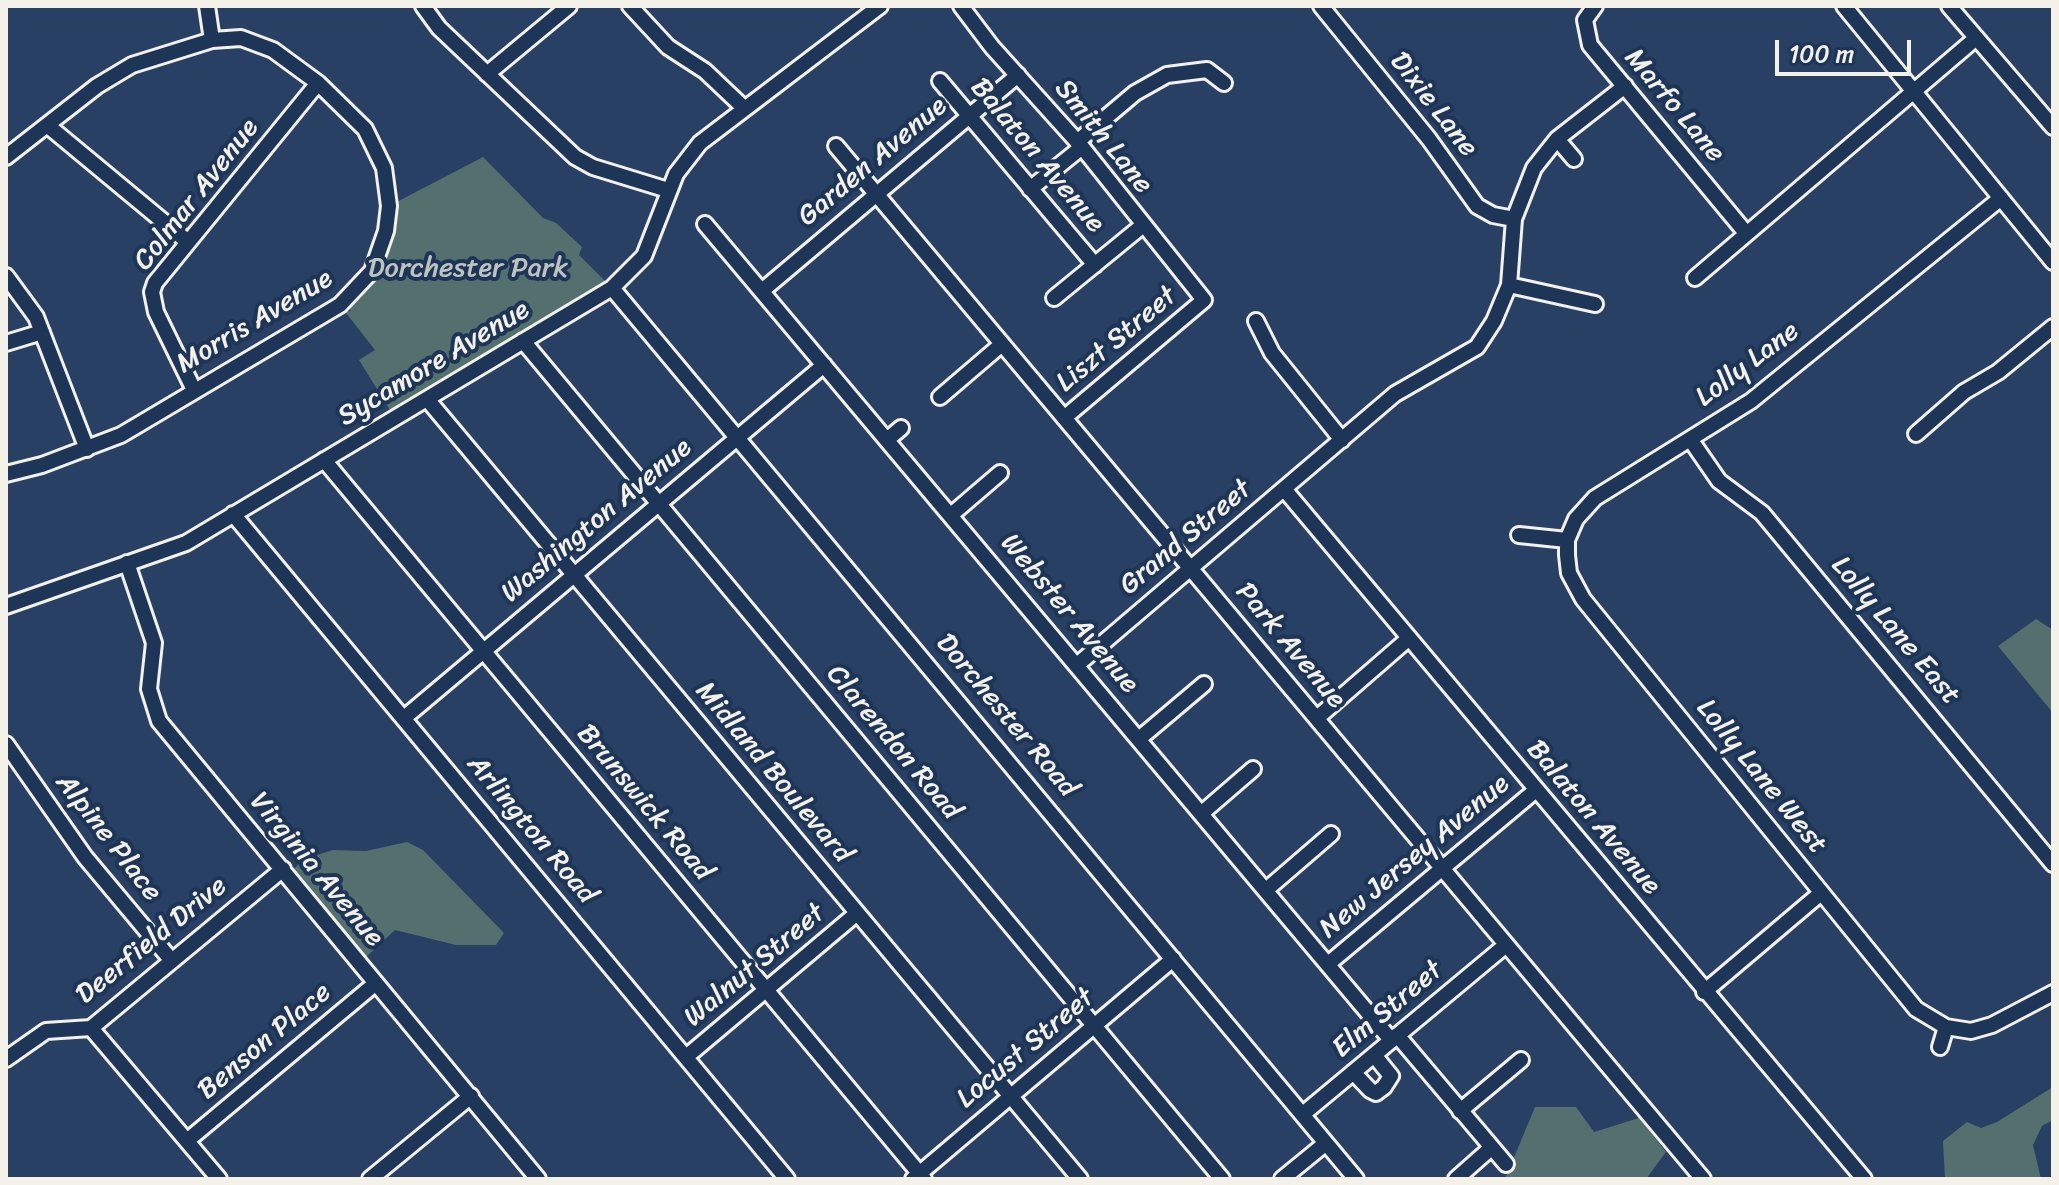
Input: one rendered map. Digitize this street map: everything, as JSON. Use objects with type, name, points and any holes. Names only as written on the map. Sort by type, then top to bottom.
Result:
[{"type":"street","points":[[207,6],[212,40]]},
{"type":"street","points":[[423,6],[439,28],[575,157],[593,167],[668,190]]},
{"type":"street","points":[[487,74],[569,6]]},
{"type":"street","points":[[630,6],[668,47],[705,71],[744,108]]},
{"type":"street","name":"Sycamore Avenue","points":[[6,606],[186,543],[612,288],[644,256],[668,190],[700,143],[880,6]]},
{"type":"street","name":"Smith Lane","points":[[961,6],[1080,144],[1142,226],[1204,300]]},
{"type":"street","name":"Dixie Lane","points":[[1321,6],[1429,139],[1477,206],[1493,215],[1514,219]]},
{"type":"street","name":"Marfo Lane","points":[[1595,6],[1585,20],[1590,45],[1746,233]]},
{"type":"street","points":[[1844,6],[2053,262]]},
{"type":"street","points":[[1949,6],[2053,127]]},
{"type":"street","name":"Morris Avenue","points":[[6,157],[97,86],[132,65],[212,40],[241,38],[264,45],[318,83],[365,129],[384,168],[389,206],[380,251],[365,281],[340,305],[121,435],[6,474]]},
{"type":"street","points":[[1695,278],[1975,39]]},
{"type":"street","points":[[1030,189],[1135,93],[1167,75],[1190,69],[1207,70],[1224,83]]},
{"type":"street","name":"Garden Avenue","points":[[763,290],[1018,75]]},
{"type":"street","name":"Balaton Avenue","points":[[940,81],[1095,265]]},
{"type":"street","name":"Colmar Avenue","points":[[194,390],[156,312],[152,292],[159,275],[318,83]]},
{"type":"street","points":[[1256,321],[1272,353],[1342,440],[1404,387],[1477,347],[1494,321],[1509,285],[1514,219],[1530,175],[1557,139],[1625,86]]},
{"type":"street","points":[[47,125],[188,242]]},
{"type":"street","points":[[1557,139],[1574,159]]},
{"type":"street","name":"Park Avenue","points":[[836,146],[1703,1179]]},
{"type":"street","name":"Lolly Lane","points":[[1567,540],[1581,512],[1595,498],[1751,401],[2001,198]]},
{"type":"street","name":"Webster Avenue","points":[[705,224],[1328,964],[1506,1164]]},
{"type":"street","points":[[1054,298],[1142,226]]},
{"type":"street","points":[[6,276],[29,304],[87,449]]},
{"type":"street","points":[[1509,285],[1595,304]]},
{"type":"street","name":"Dorchester Road","points":[[612,288],[1356,1179]]},
{"type":"street","name":"Liszt Street","points":[[1064,418],[1204,300]]},
{"type":"street","points":[[1916,434],[1964,392],[1998,372],[2053,327]]},
{"type":"street","points":[[6,343],[42,332]]},
{"type":"street","name":"Clarendon Road","points":[[523,341],[1222,1179]]},
{"type":"street","points":[[940,397],[1002,344]]},
{"type":"street","name":"Washington Avenue","points":[[404,718],[824,365]]},
{"type":"street","name":"Midland Boulevard","points":[[427,399],[1080,1179]]},
{"type":"street","points":[[888,439],[901,428]]},
{"type":"street","name":"Lolly Lane East","points":[[1690,439],[1719,481],[1762,513],[2053,864]]},
{"type":"street","name":"Grand Street","points":[[1077,665],[1342,440]]},
{"type":"street","name":"Brunswick Road","points":[[324,460],[767,990],[919,1177]]},
{"type":"street","points":[[951,515],[1000,473]]},
{"type":"street","name":"Balaton Avenue","points":[[1284,489],[1864,1179]]},
{"type":"street","name":"Arlington Road","points":[[233,514],[787,1179]]},
{"type":"street","points":[[1519,535],[1567,540]]},
{"type":"street","name":"Lolly Lane West","points":[[1567,540],[1569,573],[1583,599],[1916,1009],[1946,1027]]},
{"type":"street","name":"Virginia Avenue","points":[[127,563],[154,643],[149,689],[159,721],[538,1179]]},
{"type":"street","points":[[1317,718],[1408,639]]},
{"type":"street","points":[[1140,738],[1204,684]]},
{"type":"street","name":"Alpine Place","points":[[8,754],[85,857],[172,961]]},
{"type":"street","points":[[1202,813],[1253,769]]},
{"type":"street","name":"New Jersey Avenue","points":[[1328,964],[1536,790]]},
{"type":"street","points":[[1266,890],[1331,834]]},
{"type":"street","name":"Deerfield Drive","points":[[6,1059],[46,1031],[91,1028],[283,869]]},
{"type":"street","points":[[1704,992],[1821,893]]},
{"type":"street","name":"Walnut Street","points":[[686,1057],[856,914]]},
{"type":"street","name":"Elm Street","points":[[1303,1114],[1506,945]]},
{"type":"street","name":"Locust Street","points":[[919,1177],[1173,959]]},
{"type":"street","name":"Benson Place","points":[[188,1140],[376,983]]},
{"type":"street","points":[[1940,1047],[1946,1027],[1978,1031],[2053,993]]},
{"type":"street","points":[[91,1028],[219,1179]]},
{"type":"street","points":[[1353,1072],[1376,1093],[1384,1087],[1391,1076],[1374,1055]]},
{"type":"street","points":[[1460,1111],[1521,1060]]},
{"type":"street","points":[[370,1179],[471,1096]]},
{"type":"street","points":[[1282,1179],[1326,1143]]},
{"type":"street","points":[[1456,1179],[1491,1148]]},
{"type":"green space","name":"Dorchester Park","points":[[483,157],[543,218],[556,223],[582,247],[579,255],[612,288],[395,418],[359,360],[375,350],[346,313],[351,310],[345,301],[365,281],[389,206]]},
{"type":"green space","points":[[2036,619],[2053,630],[2053,713],[1998,646]]},
{"type":"green space","points":[[407,842],[423,850],[504,933],[496,945],[456,945],[395,930],[366,957],[293,870],[304,859],[333,850],[366,851]]},
{"type":"green space","points":[[2053,1087],[2051,1121],[2042,1126],[2033,1145],[2041,1179],[1945,1179],[1943,1141],[1967,1122],[1981,1128],[1997,1122]]},
{"type":"green space","points":[[1535,1107],[1576,1107],[1594,1132],[1639,1118],[1666,1152],[1646,1179],[1505,1179]]}]
